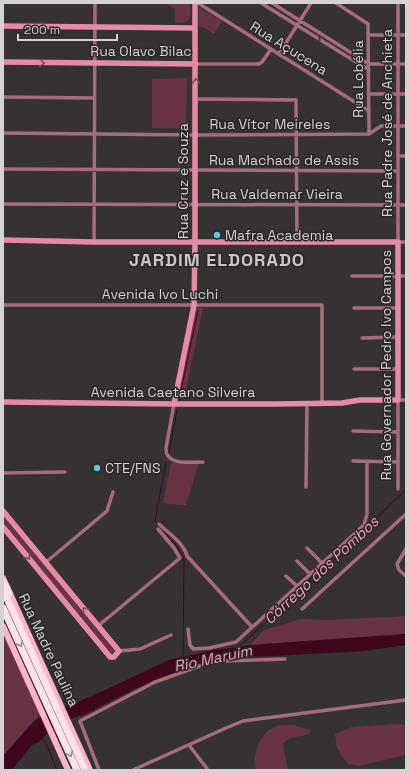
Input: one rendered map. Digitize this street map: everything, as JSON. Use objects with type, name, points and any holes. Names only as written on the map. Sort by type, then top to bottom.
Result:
[{"type":"highway","points":[[3,582],[12,598]]},
{"type":"highway","points":[[3,590],[85,770]]},
{"type":"highway","points":[[3,608],[55,705]]},
{"type":"highway","points":[[69,735],[77,770]]},
{"type":"main road","name":"Rua Madre Paulina","points":[[3,578],[55,705]]},
{"type":"main road","points":[[3,626],[68,770]]},
{"type":"main road","points":[[69,735],[90,770]]},
{"type":"street","points":[[94,242],[95,3]]},
{"type":"street","name":"Rua Cruz e Souza","points":[[174,404],[194,305],[196,205],[196,3]]},
{"type":"street","name":"Rua Açucena","points":[[196,3],[369,111]]},
{"type":"street","points":[[261,3],[369,70]]},
{"type":"street","points":[[272,3],[369,64],[406,64]]},
{"type":"street","points":[[278,54],[311,3]]},
{"type":"street","name":"Rua Lobélia","points":[[336,3],[368,24],[369,134]]},
{"type":"street","name":"Rua Padre José de Anchieta","points":[[398,3],[398,242]]},
{"type":"street","points":[[184,28],[195,16]]},
{"type":"street","points":[[3,26],[195,28]]},
{"type":"street","points":[[368,35],[406,35]]},
{"type":"street","name":"Rua Olavo Bilac","points":[[3,62],[259,64],[271,49]]},
{"type":"street","points":[[369,94],[406,94]]},
{"type":"street","points":[[3,97],[94,98]]},
{"type":"street","points":[[196,99],[296,100],[296,243]]},
{"type":"street","points":[[369,134],[381,126],[406,126]]},
{"type":"street","name":"Rua Vítor Meireles","points":[[3,133],[196,135],[369,134]]},
{"type":"street","points":[[398,156],[406,156]]},
{"type":"street","name":"Rua Machado de Assis","points":[[3,169],[398,171]]},
{"type":"street","name":"Rua Valdemar Vieira","points":[[3,204],[406,205]]},
{"type":"street","points":[[3,240],[94,242],[406,242]]},
{"type":"street","name":"Rua Governador Pedro Ivo Campos","points":[[398,242],[398,489]]},
{"type":"street","points":[[352,276],[406,276]]},
{"type":"street","name":"Avenida Ivo Luchi","points":[[3,305],[322,305],[322,404]]},
{"type":"street","points":[[354,308],[398,308]]},
{"type":"street","points":[[362,338],[398,337]]},
{"type":"street","points":[[354,369],[398,369]]},
{"type":"street","name":"Avenida Caetano Silveira","points":[[3,402],[342,404],[360,400],[398,400]]},
{"type":"street","points":[[398,400],[406,400]]},
{"type":"street","points":[[174,404],[166,448],[168,457],[174,461],[203,462]]},
{"type":"street","points":[[306,487],[307,404]]},
{"type":"street","points":[[353,431],[398,432]]},
{"type":"street","points":[[353,461],[398,462]]},
{"type":"street","points":[[188,629],[192,649],[209,648],[236,642],[364,525],[367,514],[367,462]]},
{"type":"street","points":[[3,473],[65,472]]},
{"type":"street","points":[[45,563],[108,511],[113,492]]},
{"type":"street","points":[[3,511],[119,651]]},
{"type":"street","points":[[302,609],[406,514]]},
{"type":"street","points":[[159,524],[177,541],[187,556],[252,627]]},
{"type":"street","points":[[3,527],[110,657],[114,657],[119,651],[140,649],[171,635]]},
{"type":"street","points":[[158,529],[174,548],[180,558]]},
{"type":"street","points":[[307,548],[322,563]]},
{"type":"street","points":[[406,549],[398,560],[397,564],[402,573],[406,576]]},
{"type":"street","points":[[98,626],[180,558],[187,556]]},
{"type":"street","points":[[297,561],[310,574]]},
{"type":"street","points":[[286,576],[297,586]]},
{"type":"street","points":[[100,770],[80,721],[156,682],[208,663],[224,661],[285,660]]},
{"type":"street","points":[[132,770],[226,728],[252,719],[406,700]]},
{"type":"street","points":[[189,745],[208,770]]},
{"type":"shaded area","points":[[169,3],[190,3],[190,16],[188,21],[175,23],[175,9],[168,5]]},
{"type":"shaded area","points":[[198,7],[222,21],[214,34],[203,27],[199,27]]},
{"type":"shaded area","points":[[187,78],[186,128],[152,128],[152,79]]},
{"type":"shaded area","points":[[194,308],[203,308],[184,399],[178,399]]},
{"type":"shaded area","points":[[171,463],[199,463],[186,505],[168,504],[163,502]]},
{"type":"shaded area","points":[[3,515],[114,650],[114,653],[111,655],[3,526]]},
{"type":"shaded area","points":[[406,616],[406,634],[250,645],[264,630],[302,619],[329,620]]},
{"type":"shaded area","points":[[3,634],[41,715],[3,756]]},
{"type":"shaded area","points":[[397,724],[406,725],[406,755],[358,766],[348,764],[337,748],[335,734],[352,727]]},
{"type":"shaded area","points":[[279,725],[294,725],[312,731],[307,735],[288,739],[283,743],[288,770],[256,770],[255,756],[262,737],[272,728]]},
{"type":"water","name":"Rio Maruim","points":[[406,634],[406,645],[364,651],[244,657],[199,664],[134,689],[86,714],[58,724],[39,742],[32,745],[12,770],[3,770],[3,756],[34,721],[40,717],[92,696],[169,660],[214,650],[250,645]]},
{"type":"waterway","points":[[179,400],[198,310]]},
{"type":"waterway","points":[[169,453],[177,410]]},
{"type":"waterway","name":"Rio Maruim","points":[[166,462],[155,521],[177,546],[184,560],[183,658]]},
{"type":"waterway","name":"Córrego dos Pombos","points":[[239,647],[406,490]]},
{"type":"waterway","points":[[42,738],[46,743],[57,770]]},
{"type":"place","name":"Mafra Academia","points":[[217,235]]},
{"type":"place","name":"CTE/FNS","points":[[97,468]]},
{"type":"district","name":"JARDIM ELDORADO","points":[[217,259]]}]
